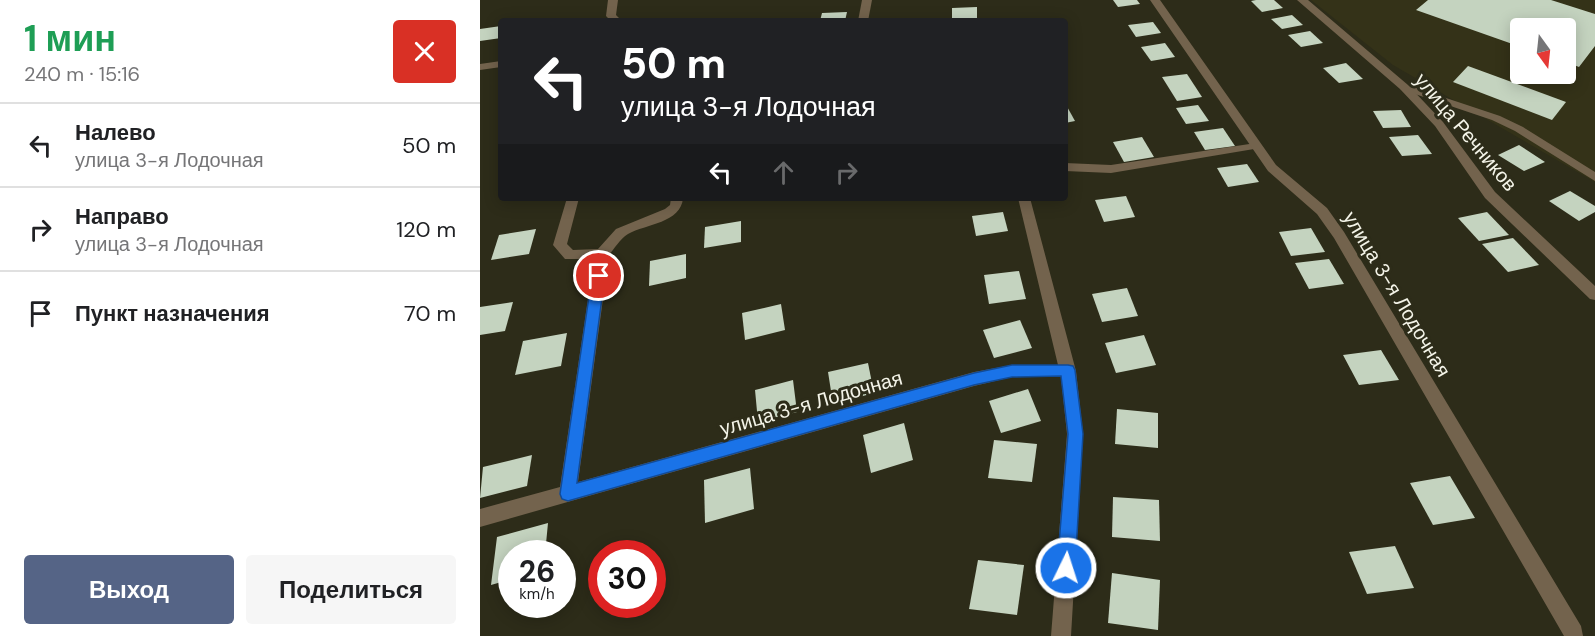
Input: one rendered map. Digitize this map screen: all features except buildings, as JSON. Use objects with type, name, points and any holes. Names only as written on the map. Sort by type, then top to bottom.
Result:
[{"type":"street","points":[[613,0],[611,16],[613,18]]},
{"type":"street","points":[[864,18],[867,0]]},
{"type":"street","name":"улица 3-я Лодочная","points":[[1155,0],[1272,168],[1322,211],[1339,235],[1574,633]]},
{"type":"street","name":"улица Речников","points":[[1302,0],[1404,87],[1439,124],[1490,195],[1595,295]]},
{"type":"street","points":[[480,67],[498,64]]},
{"type":"street","points":[[572,201],[560,245],[570,255],[602,254]]},
{"type":"street","points":[[568,494],[602,254],[621,232],[670,212],[676,206],[677,201]]},
{"type":"street","points":[[1025,201],[1068,370],[1075,434],[1061,636]]},
{"type":"street","name":"улица 3-я Лодочная","points":[[480,518],[974,379],[1012,371],[1068,370]]},
{"type":"lane","points":[[1404,87],[1504,122],[1595,177]]},
{"type":"lane","points":[[1068,167],[1111,169],[1256,146]]},
{"type":"shaded area","points":[[1311,0],[1595,0],[1595,182],[1393,65]]},
{"type":"route","points":[[599,276],[568,494],[974,379],[1012,371],[1068,370],[1075,434],[1066,568]]}]
